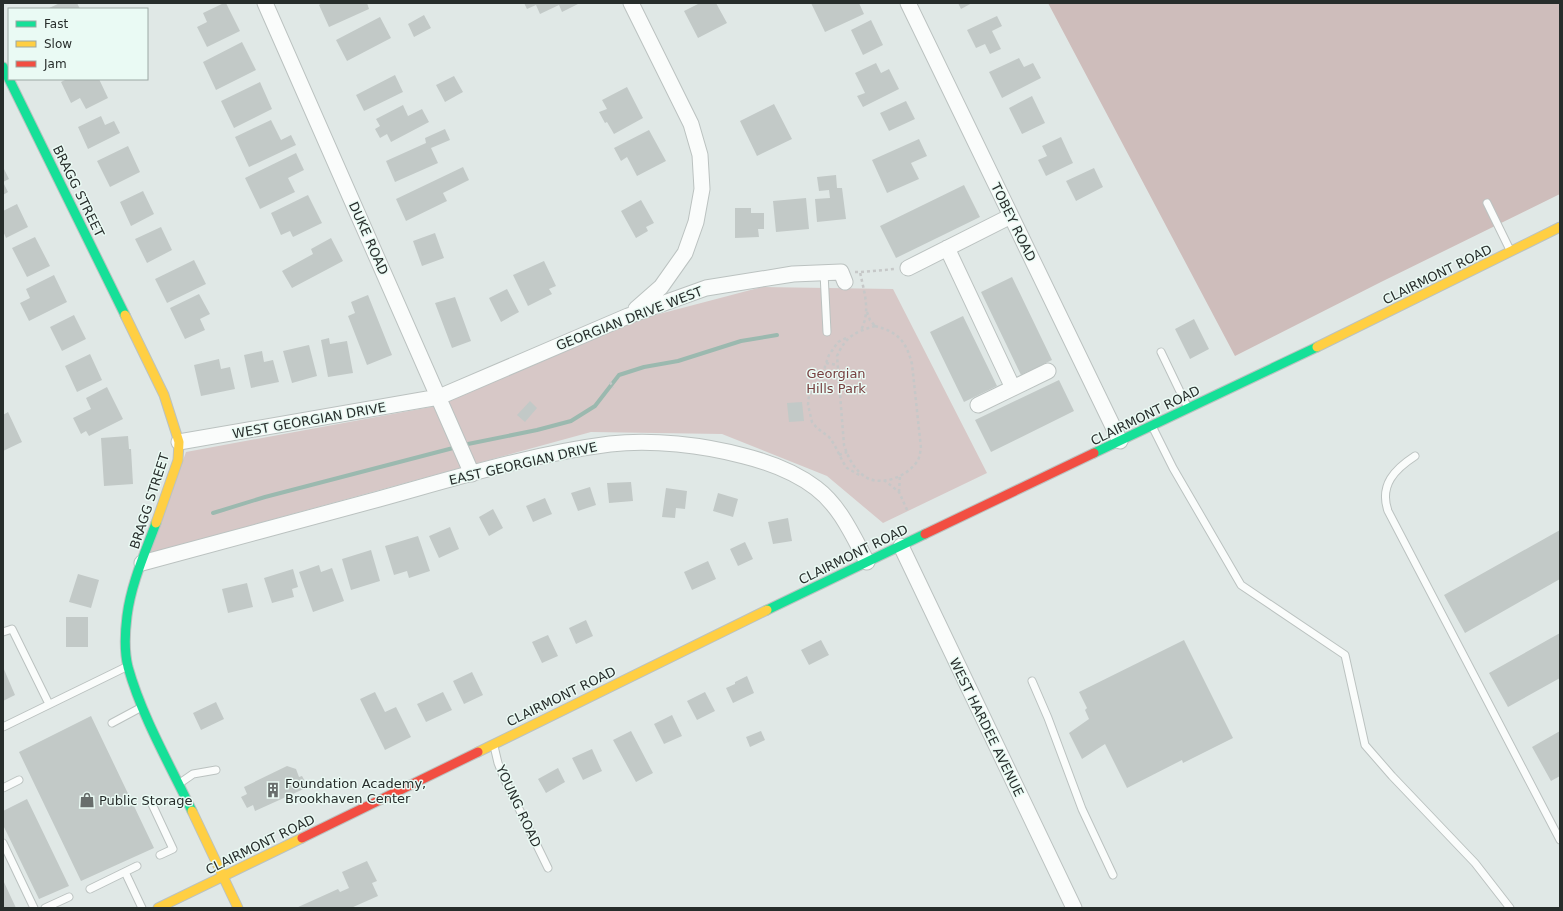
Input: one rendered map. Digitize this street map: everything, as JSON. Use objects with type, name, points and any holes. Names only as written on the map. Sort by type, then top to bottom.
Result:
[{"type":"main road","name":"BRAGG STREET","points":[[3,67],[8,77]]},
{"type":"main road","name":"BRAGG STREET","points":[[9,80],[164,395],[179,442],[178,460],[142,563],[126,616],[125,641],[128,666],[142,707],[238,908]]},
{"type":"main road","name":"CLAIRMONT ROAD","points":[[158,908],[867,562],[1152,426],[1560,227]]},
{"type":"street","name":"DUKE ROAD","points":[[265,3],[472,474]]},
{"type":"street","points":[[628,316],[661,287],[685,253],[696,222],[702,189],[700,156],[690,124],[631,3]]},
{"type":"street","name":"TOBEY ROAD","points":[[908,3],[1120,441]]},
{"type":"street","points":[[908,268],[1011,216]]},
{"type":"street","points":[[947,248],[1014,388]]},
{"type":"street","name":"GEORGIAN DRIVE WEST","points":[[439,397],[628,316],[706,288],[793,274],[824,273],[843,277]]},
{"type":"street","points":[[978,405],[1048,372]]},
{"type":"street","name":"WEST GEORGIAN DRIVE","points":[[179,442],[439,397]]},
{"type":"street","name":"EAST GEORGIAN DRIVE","points":[[142,563],[472,474],[552,454],[612,444],[682,444],[721,450],[760,460],[807,482],[818,489],[842,517],[867,562]]},
{"type":"street","name":"WEST HARDEE AVENUE","points":[[900,546],[1074,908]]},
{"type":"lane","points":[[1487,203],[1511,252]]},
{"type":"lane","points":[[824,273],[828,332]]},
{"type":"lane","points":[[1161,352],[1188,408]]},
{"type":"lane","points":[[1152,426],[1173,468],[1241,585],[1345,655],[1365,745],[1392,776],[1475,862],[1510,908]]},
{"type":"lane","points":[[1415,456],[1397,469],[1391,477],[1385,495],[1385,503],[1388,511],[1560,840]]},
{"type":"lane","points":[[3,632],[12,629],[49,704]]},
{"type":"lane","points":[[3,727],[128,666]]},
{"type":"lane","points":[[1032,681],[1048,718],[1082,809],[1113,875]]},
{"type":"lane","points":[[112,723],[142,707]]},
{"type":"lane","name":"YOUNG ROAD","points":[[493,744],[504,778],[548,868]]},
{"type":"lane","points":[[178,784],[193,774],[216,770]]},
{"type":"lane","points":[[3,788],[19,780]]},
{"type":"lane","points":[[151,802],[173,849],[160,855]]},
{"type":"lane","points":[[3,843],[34,908]]},
{"type":"lane","points":[[90,889],[137,866]]},
{"type":"lane","points":[[125,872],[142,908]]},
{"type":"lane","points":[[45,908],[70,897]]},
{"type":"path","points":[[843,277],[860,272],[908,268]]},
{"type":"path","points":[[860,272],[867,311],[870,320],[875,326]]},
{"type":"path","points":[[861,330],[865,322],[867,311]]},
{"type":"path","points":[[875,326],[890,330],[900,339],[909,352],[912,364],[921,448],[918,459],[912,468],[900,476],[884,480],[875,481],[847,468],[834,444],[829,437],[817,428],[812,422],[809,414],[809,395],[824,376],[829,355],[838,342],[861,330],[875,326]]},
{"type":"path","points":[[848,337],[837,356],[844,445],[848,457],[855,468],[865,477]]},
{"type":"path","points":[[826,363],[838,365]]},
{"type":"path","points":[[610,382],[613,388]]},
{"type":"path","points":[[840,456],[847,452]]},
{"type":"path","points":[[899,492],[900,476]]},
{"type":"path","points":[[884,480],[899,492],[908,512]]},
{"type":"green space","name":"Georgian Hills Park","points":[[762,287],[893,289],[987,473],[883,523],[827,476],[722,434],[591,432],[150,553],[186,452],[436,406],[644,318]]},
{"type":"shaded area","points":[[1048,3],[1560,3],[1560,194],[1235,356]]},
{"type":"building","points":[[60,3],[77,3],[80,8],[49,8]]},
{"type":"building","points":[[226,3],[240,31],[207,47],[197,27],[207,22],[203,13]]},
{"type":"building","points":[[322,3],[367,3],[369,9],[329,27],[319,5]]},
{"type":"building","points":[[524,3],[578,4],[562,12],[559,5],[540,14],[536,5],[527,9]]},
{"type":"building","points":[[700,3],[716,3],[727,23],[698,38],[684,11]]},
{"type":"building","points":[[811,3],[859,3],[864,14],[825,32]]},
{"type":"building","points":[[958,3],[972,3],[961,9]]},
{"type":"building","points":[[424,15],[431,28],[414,37],[408,24]]},
{"type":"building","points":[[997,16],[1002,26],[992,31],[1001,49],[990,54],[985,44],[976,48],[967,30]]},
{"type":"building","points":[[380,17],[391,38],[347,61],[336,40]]},
{"type":"building","points":[[871,20],[883,45],[863,55],[851,30]]},
{"type":"building","points":[[242,42],[256,70],[216,90],[203,62]]},
{"type":"building","points":[[1019,58],[1024,67],[1033,63],[1041,78],[1002,98],[989,72]]},
{"type":"building","points":[[876,63],[881,73],[889,69],[899,89],[863,107],[857,96],[865,93],[855,73]]},
{"type":"building","points":[[395,75],[403,92],[364,111],[356,95]]},
{"type":"building","points":[[454,76],[463,92],[445,102],[436,85]]},
{"type":"building","points":[[65,80],[99,80],[108,98],[86,109],[80,98],[71,103],[61,82]]},
{"type":"building","points":[[260,82],[272,109],[234,128],[221,101]]},
{"type":"building","points":[[627,87],[643,118],[614,134],[607,122],[605,123],[599,112],[607,109],[602,100]]},
{"type":"building","points":[[1032,96],[1045,123],[1022,134],[1009,108]]},
{"type":"building","points":[[906,101],[915,119],[889,131],[880,113]]},
{"type":"building","points":[[774,104],[792,139],[757,156],[740,121]]},
{"type":"building","points":[[403,105],[408,116],[422,109],[429,122],[391,142],[387,134],[380,138],[375,129],[380,126],[376,119]]},
{"type":"building","points":[[101,116],[105,125],[114,121],[120,133],[88,149],[78,127]]},
{"type":"building","points":[[271,120],[281,140],[291,135],[296,145],[249,167],[235,137]]},
{"type":"building","points":[[445,129],[450,140],[431,148],[438,163],[395,182],[386,161],[426,143],[425,138]]},
{"type":"building","points":[[649,130],[666,161],[637,176],[627,157],[621,161],[614,148]]},
{"type":"building","points":[[1061,137],[1073,163],[1046,176],[1038,160],[1047,156],[1042,146]]},
{"type":"building","points":[[919,139],[927,156],[911,163],[919,179],[887,193],[872,160]]},
{"type":"building","points":[[128,146],[140,172],[110,187],[97,161]]},
{"type":"building","points":[[296,153],[304,170],[288,178],[295,192],[260,209],[245,178]]},
{"type":"building","points":[[3,167],[9,179],[3,182]]},
{"type":"building","points":[[463,167],[469,180],[443,193],[447,201],[406,221],[396,199]]},
{"type":"building","points":[[1094,168],[1103,187],[1076,201],[1066,181]]},
{"type":"building","points":[[836,175],[837,188],[842,188],[846,219],[817,222],[815,199],[830,198],[829,190],[819,191],[817,177]]},
{"type":"building","points":[[3,182],[8,192],[3,195]]},
{"type":"building","points":[[964,185],[980,217],[896,258],[880,226]]},
{"type":"building","points":[[143,191],[154,214],[131,226],[120,202]]},
{"type":"building","points":[[308,195],[322,223],[293,237],[290,231],[281,235],[271,213]]},
{"type":"building","points":[[806,198],[809,229],[776,232],[773,201]]},
{"type":"building","points":[[641,200],[654,223],[646,227],[648,231],[636,238],[621,211]]},
{"type":"building","points":[[17,204],[28,227],[6,238],[3,231],[3,211]]},
{"type":"building","points":[[735,208],[751,208],[751,213],[764,213],[764,229],[758,229],[759,237],[735,238]]},
{"type":"building","points":[[161,227],[172,250],[147,263],[135,239]]},
{"type":"building","points":[[435,233],[444,258],[422,266],[413,241]]},
{"type":"building","points":[[35,237],[50,266],[27,277],[12,248]]},
{"type":"building","points":[[331,238],[343,261],[292,288],[282,271],[313,254],[311,249]]},
{"type":"building","points":[[194,260],[206,284],[167,303],[155,279]]},
{"type":"building","points":[[544,261],[556,286],[549,289],[552,294],[528,306],[513,275]]},
{"type":"building","points":[[54,275],[67,302],[29,321],[20,303],[30,298],[26,289]]},
{"type":"building","points":[[1012,277],[1052,360],[1021,375],[981,292]]},
{"type":"building","points":[[507,289],[519,312],[501,322],[489,298]]},
{"type":"building","points":[[199,294],[210,314],[200,319],[205,330],[185,339],[170,308]]},
{"type":"building","points":[[368,295],[392,355],[367,365],[348,316],[355,313],[351,302]]},
{"type":"building","points":[[455,297],[471,341],[452,348],[435,303]]},
{"type":"building","points":[[74,315],[86,339],[62,351],[50,327]]},
{"type":"building","points":[[963,316],[997,386],[964,402],[930,332]]},
{"type":"building","points":[[1194,319],[1209,349],[1190,359],[1175,329]]},
{"type":"building","points":[[329,338],[330,344],[347,341],[353,373],[328,377],[321,340]]},
{"type":"building","points":[[309,345],[317,376],[292,383],[283,351]]},
{"type":"building","points":[[262,351],[264,362],[273,360],[279,382],[251,388],[244,355]]},
{"type":"building","points":[[90,354],[102,380],[77,392],[65,366]]},
{"type":"building","points":[[219,359],[221,369],[230,367],[235,389],[201,396],[194,365]]},
{"type":"building","points":[[1059,380],[1074,411],[991,452],[975,420]]},
{"type":"building","points":[[107,387],[123,419],[89,436],[86,431],[81,434],[73,418],[91,409],[86,398]]},
{"type":"building","points":[[530,401],[537,408],[525,422],[517,415]]},
{"type":"building","points":[[802,402],[804,421],[789,422],[787,403]]},
{"type":"building","points":[[8,412],[22,442],[3,451],[3,415]]},
{"type":"building","points":[[128,436],[129,449],[131,449],[133,484],[104,486],[101,438]]},
{"type":"building","points":[[631,482],[633,501],[609,503],[607,483]]},
{"type":"building","points":[[590,487],[596,505],[578,511],[571,493]]},
{"type":"building","points":[[666,488],[687,491],[685,509],[676,508],[675,518],[662,517]]},
{"type":"building","points":[[718,493],[738,499],[733,517],[713,511]]},
{"type":"building","points":[[545,498],[552,514],[533,522],[526,506]]},
{"type":"building","points":[[493,509],[503,528],[489,536],[479,517]]},
{"type":"building","points":[[788,518],[792,541],[773,544],[768,522]]},
{"type":"building","points":[[450,527],[459,549],[439,558],[429,536]]},
{"type":"building","points":[[1560,530],[1560,579],[1465,633],[1444,595]]},
{"type":"building","points":[[418,536],[430,571],[409,578],[407,571],[394,575],[385,546]]},
{"type":"building","points":[[745,542],[753,559],[738,566],[730,549]]},
{"type":"building","points":[[371,550],[380,581],[351,590],[342,559]]},
{"type":"building","points":[[708,561],[716,579],[692,590],[684,572]]},
{"type":"building","points":[[319,565],[321,572],[332,568],[344,601],[313,612],[299,572]]},
{"type":"building","points":[[293,569],[298,587],[292,589],[294,597],[272,603],[264,578]]},
{"type":"building","points":[[78,574],[99,580],[91,608],[69,602]]},
{"type":"building","points":[[247,583],[253,607],[228,613],[222,589]]},
{"type":"building","points":[[66,617],[88,617],[88,647],[66,647]]},
{"type":"building","points":[[586,620],[593,636],[576,644],[569,628]]},
{"type":"building","points":[[1560,633],[1560,678],[1508,707],[1489,673]]},
{"type":"building","points":[[548,635],[558,656],[542,663],[532,642]]},
{"type":"building","points":[[821,640],[829,655],[809,665],[801,650]]},
{"type":"building","points":[[1184,640],[1233,738],[1183,763],[1182,760],[1127,788],[1105,744],[1082,759],[1069,733],[1089,719],[1085,710],[1087,708],[1079,692]]},
{"type":"building","points":[[3,667],[15,695],[3,701]]},
{"type":"building","points":[[472,672],[483,695],[464,704],[453,681]]},
{"type":"building","points":[[747,676],[754,693],[733,703],[726,688]]},
{"type":"building","points":[[375,692],[385,712],[396,707],[411,737],[385,750],[360,699]]},
{"type":"building","points":[[443,692],[452,710],[426,722],[417,704]]},
{"type":"building","points":[[705,692],[715,711],[697,720],[687,701]]},
{"type":"building","points":[[216,702],[224,719],[201,730],[193,713]]},
{"type":"building","points":[[672,715],[682,736],[664,744],[654,724]]},
{"type":"building","name":"Public Storage","points":[[91,716],[154,848],[81,881],[19,752]]},
{"type":"building","points":[[631,731],[653,773],[636,782],[613,740]]},
{"type":"building","points":[[761,731],[765,740],[750,747],[746,737]]},
{"type":"building","points":[[1560,731],[1560,776],[1551,781],[1532,747]]},
{"type":"building","points":[[592,749],[602,771],[583,780],[572,758]]},
{"type":"building","name":"Foundation Academy, Brookhaven Center","points":[[287,766],[296,769],[299,777],[302,776],[308,787],[255,811],[253,805],[247,808],[241,797],[247,794],[244,787]]},
{"type":"building","points":[[558,768],[565,782],[546,793],[538,779]]},
{"type":"building","points":[[27,799],[69,886],[39,899],[3,825],[3,811]]},
{"type":"building","points":[[367,861],[377,881],[372,883],[378,896],[351,908],[296,908],[338,889],[340,892],[349,888],[342,872]]},
{"type":"building","points":[[3,880],[16,908],[3,908]]},
{"type":"waterway","points":[[463,445],[537,430],[571,421],[595,406],[619,375],[644,367],[678,361],[741,341],[777,335]]},
{"type":"waterway","points":[[213,513],[265,497],[457,447]]},
{"type":"traffic: fast","points":[[3,67],[8,77]]},
{"type":"traffic: fast","points":[[9,80],[125,315]]},
{"type":"traffic: fast","points":[[1094,453],[1317,347]]},
{"type":"traffic: fast","points":[[156,523],[139,569],[129,604],[125,642],[126,655],[128,667],[141,704],[192,811]]},
{"type":"traffic: fast","points":[[767,610],[925,534]]},
{"type":"traffic: slow","points":[[1317,347],[1560,227]]},
{"type":"traffic: slow","points":[[125,315],[164,395],[179,442],[178,460],[156,523]]},
{"type":"traffic: slow","points":[[478,752],[767,610]]},
{"type":"traffic: slow","points":[[192,811],[238,908]]},
{"type":"traffic: slow","points":[[158,908],[302,838]]},
{"type":"traffic: jam","points":[[925,534],[1094,453]]},
{"type":"traffic: jam","points":[[302,838],[478,752]]},
{"type":"place","name":"Foundation Academy, Brookhaven Center","points":[[273,790]]},
{"type":"place","name":"Public Storage","points":[[87,800]]}]
